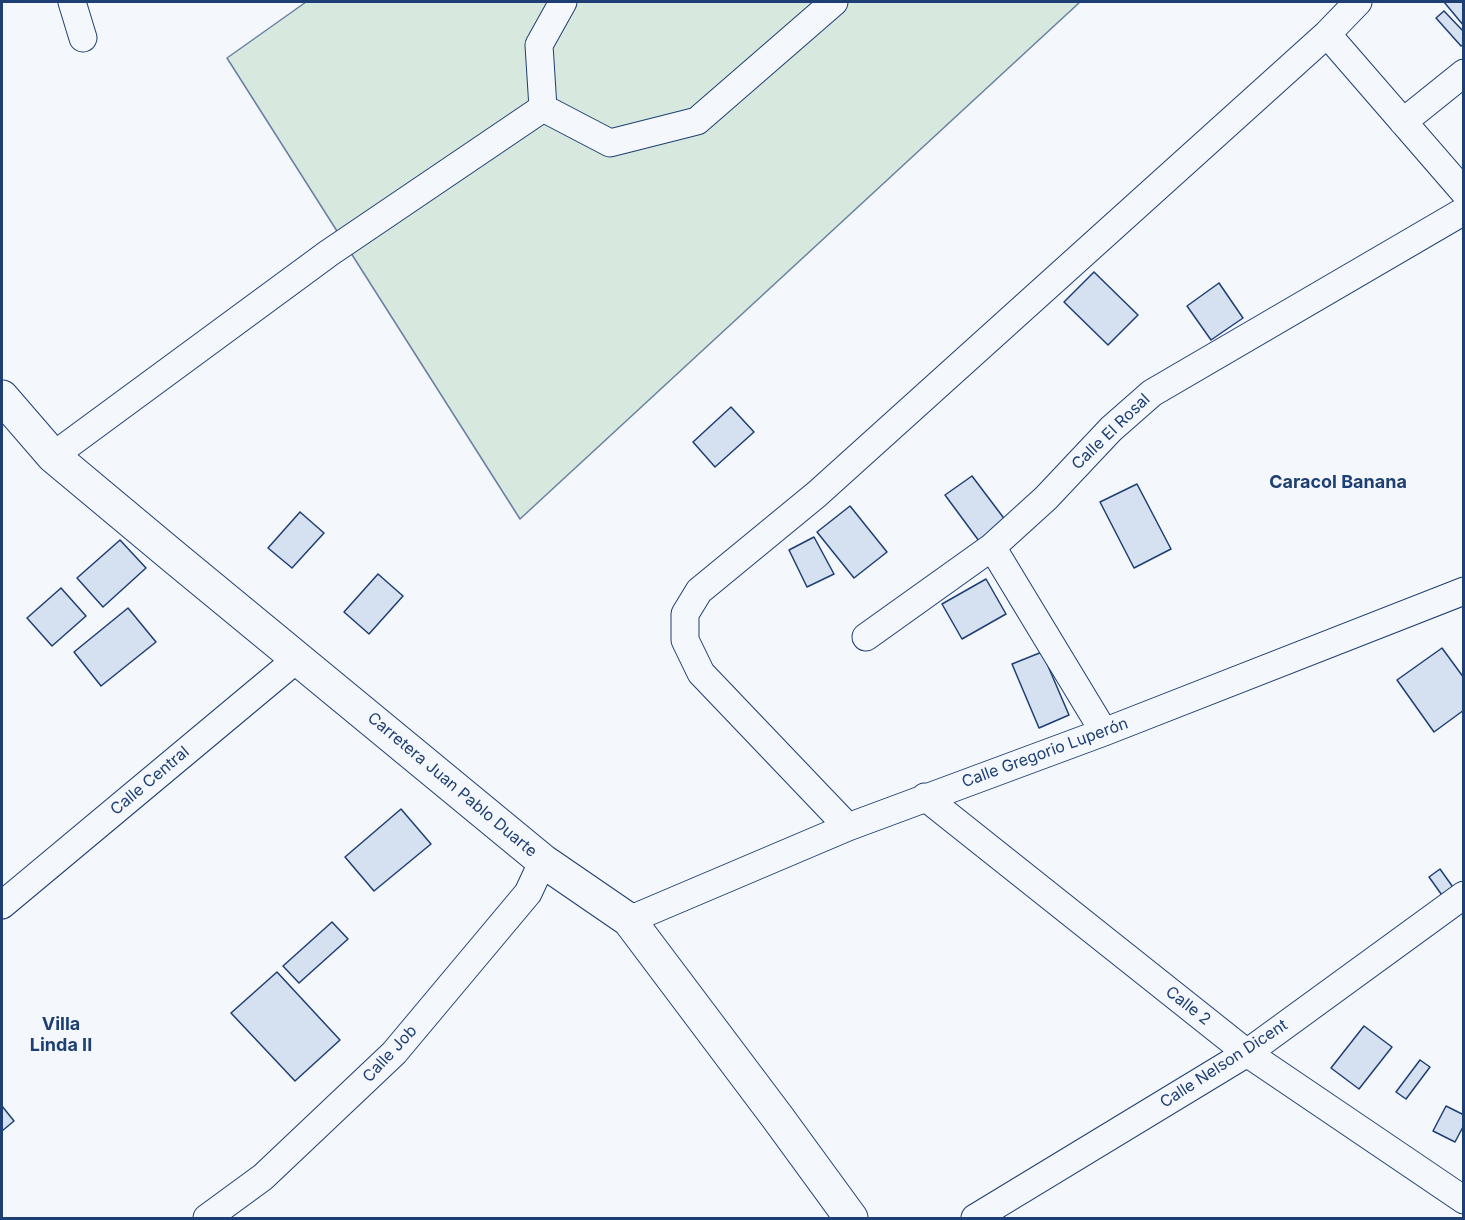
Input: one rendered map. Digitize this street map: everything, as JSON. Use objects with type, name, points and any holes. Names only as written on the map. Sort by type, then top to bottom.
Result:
[{"type":"main road","name":"Carretera Juan Pablo Duarte","points":[[2,398],[53,456],[543,861],[629,920],[851,1218]]},
{"type":"street","points":[[72,2],[83,38]]},
{"type":"street","points":[[543,108],[538,45],[563,2]]},
{"type":"street","points":[[543,108],[610,143],[697,120],[834,2]]},
{"type":"street","points":[[848,827],[701,673],[685,640],[685,614],[699,591],[817,494],[1326,34],[1358,2]]},
{"type":"street","points":[[1326,34],[1464,192]]},
{"type":"street","points":[[1403,122],[1464,73]]},
{"type":"street","points":[[53,456],[329,253],[543,108]]},
{"type":"street","name":"Calle El Rosal","points":[[866,637],[992,547],[1046,498],[1111,429],[1152,393],[1464,211]]},
{"type":"street","points":[[992,547],[1104,732]]},
{"type":"street","name":"Calle Gregorio Luperón","points":[[629,920],[848,827],[1104,732],[1464,591]]},
{"type":"street","name":"Calle Central","points":[[2,904],[298,658]]},
{"type":"street","name":"Calle 2","points":[[925,797],[1247,1053],[1460,1191]]},
{"type":"street","name":"Calle Job","points":[[207,1218],[263,1178],[394,1053],[528,892],[543,861]]},
{"type":"street","name":"Calle Nelson Dicent","points":[[975,1218],[1247,1053],[1464,895]]},
{"type":"shaded area","points":[[306,2],[1080,2],[520,519],[227,58]]},
{"type":"building","points":[[1444,2],[1464,2],[1464,26]]},
{"type":"building","points":[[1444,11],[1464,32],[1464,44],[1461,46],[1436,18]]},
{"type":"building","points":[[1094,272],[1138,315],[1108,345],[1064,302]]},
{"type":"building","points":[[1219,283],[1243,318],[1211,340],[1187,306]]},
{"type":"building","points":[[731,407],[754,432],[715,467],[693,442]]},
{"type":"building","points":[[972,476],[1006,521],[979,541],[945,495]]},
{"type":"building","points":[[1137,484],[1171,549],[1134,568],[1100,502]]},
{"type":"building","points":[[850,506],[887,552],[854,578],[817,532]]},
{"type":"building","points":[[300,512],[324,533],[292,568],[268,548]]},
{"type":"building","points":[[814,537],[834,574],[807,587],[789,550]]},
{"type":"building","points":[[120,540],[146,568],[103,607],[77,578]]},
{"type":"building","points":[[378,574],[403,596],[369,634],[344,612]]},
{"type":"building","points":[[986,579],[1006,614],[962,639],[942,604]]},
{"type":"building","points":[[61,588],[86,616],[52,646],[27,618]]},
{"type":"building","points":[[128,608],[156,642],[101,686],[74,652]]},
{"type":"building","points":[[1442,648],[1464,678],[1464,710],[1434,732],[1397,680]]},
{"type":"building","points":[[1042,652],[1069,715],[1039,728],[1012,664]]},
{"type":"building","points":[[401,809],[431,844],[374,891],[345,857]]},
{"type":"building","points":[[1440,869],[1455,890],[1444,898],[1429,877]]},
{"type":"building","points":[[332,922],[348,939],[299,983],[283,966]]},
{"type":"building","points":[[277,972],[340,1040],[295,1081],[231,1013]]},
{"type":"building","points":[[1364,1026],[1392,1047],[1359,1089],[1331,1068]]},
{"type":"building","points":[[1420,1060],[1430,1067],[1406,1099],[1396,1092]]},
{"type":"building","points":[[2,1106],[14,1121],[2,1131]]},
{"type":"building","points":[[1446,1106],[1464,1115],[1464,1125],[1455,1142],[1433,1131]]},
{"type":"district","name":"Caracol Banana","points":[[1338,483]]},
{"type":"district","name":"Villa Linda II","points":[[61,1035]]}]
